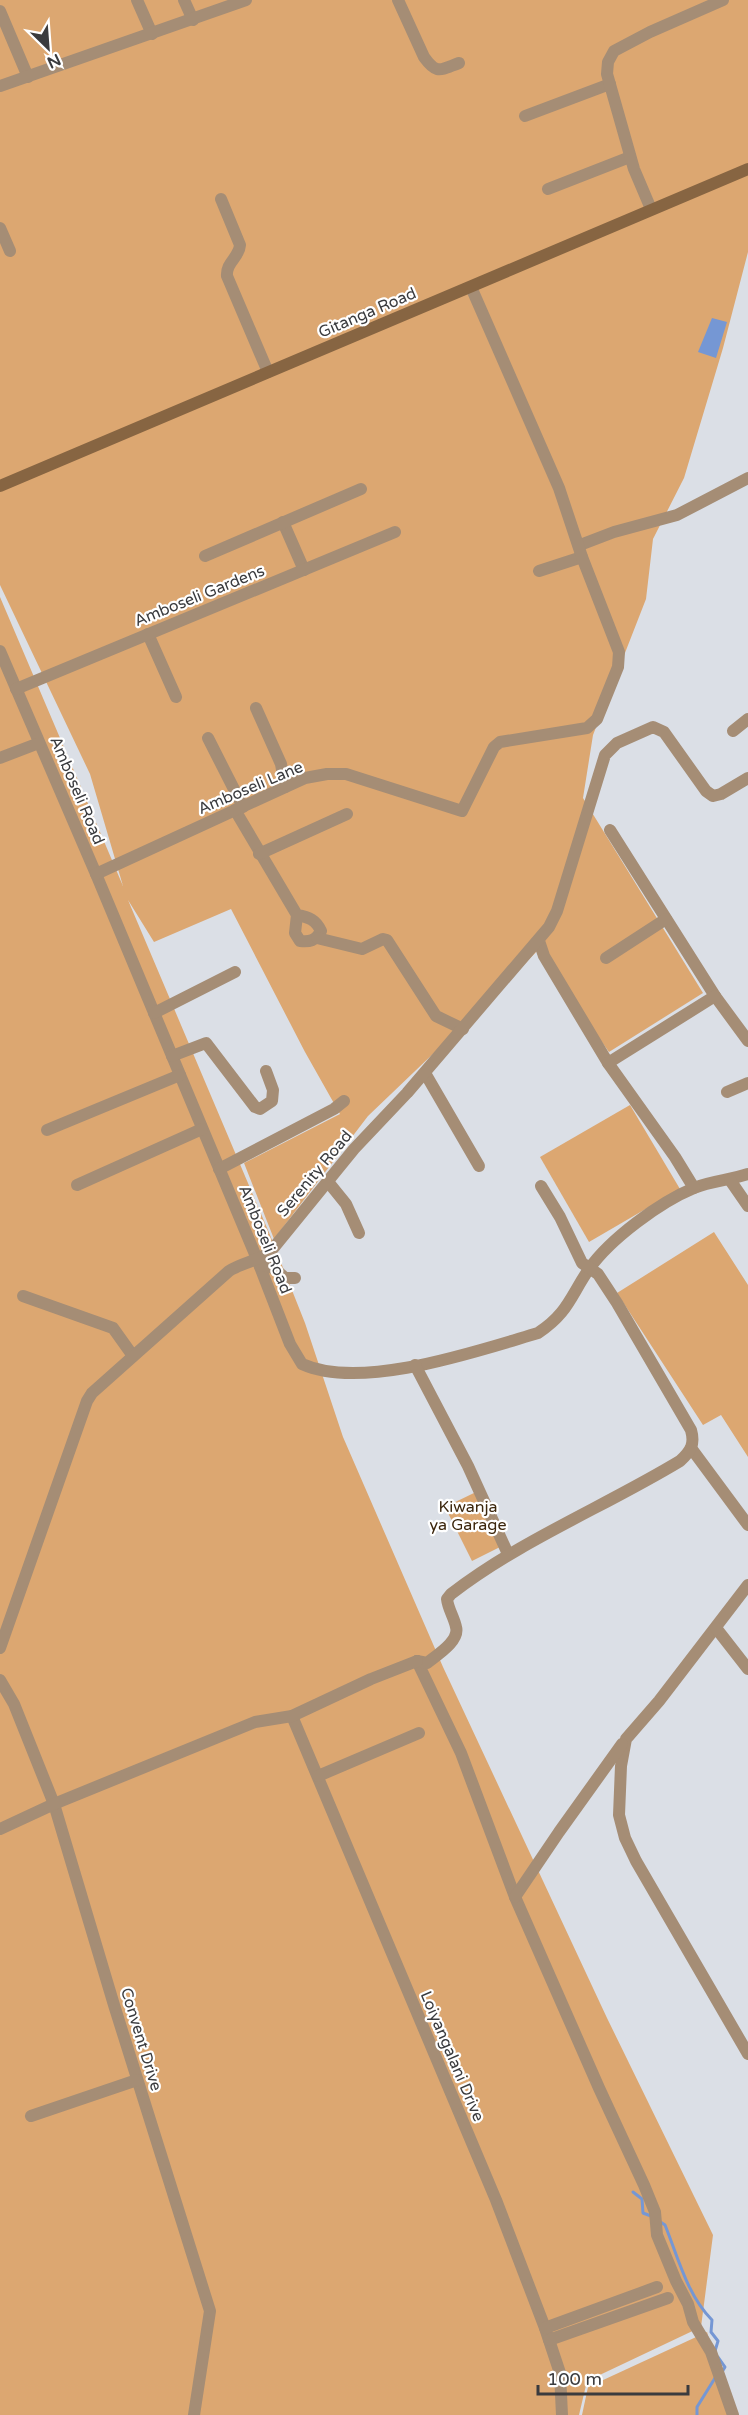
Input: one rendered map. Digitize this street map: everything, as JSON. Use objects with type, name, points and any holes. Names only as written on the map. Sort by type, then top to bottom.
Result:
[{"type":"main road","name":"Gitanga Road","points":[[0,486],[184,410],[268,372],[748,169]]},
{"type":"street","points":[[137,0],[152,34]]},
{"type":"street","points":[[184,0],[193,20]]},
{"type":"street","points":[[0,86],[246,0]]},
{"type":"street","points":[[398,0],[424,57],[430,65],[434,69],[441,70],[459,63]]},
{"type":"street","points":[[651,209],[630,157],[607,74],[608,62],[614,51],[650,32],[723,0]]},
{"type":"street","points":[[0,11],[28,77]]},
{"type":"street","points":[[525,116],[610,84]]},
{"type":"street","points":[[548,189],[630,157]]},
{"type":"street","points":[[221,199],[240,245],[240,253],[228,265],[227,276],[268,372]]},
{"type":"street","points":[[0,228],[10,251]]},
{"type":"street","points":[[471,287],[560,488],[581,551]]},
{"type":"street","points":[[539,571],[614,532],[677,514],[748,478]]},
{"type":"street","points":[[205,556],[361,489]]},
{"type":"street","points":[[283,522],[304,570]]},
{"type":"street","name":"Amboseli Gardens","points":[[16,689],[395,532]]},
{"type":"street","name":"Amboseli Lane","points":[[96,874],[305,778],[327,774],[346,774],[462,811],[494,747],[500,742],[587,728],[597,719],[618,667],[619,652],[581,551]]},
{"type":"street","points":[[148,634],[176,697]]},
{"type":"street","name":"Amboseli Road","points":[[0,651],[259,1263],[290,1344],[302,1364],[328,1373],[355,1374],[462,1356],[538,1333],[549,1326],[568,1306],[590,1268],[628,1229],[648,1214],[694,1188],[748,1174]]},
{"type":"street","points":[[256,708],[281,764],[285,788]]},
{"type":"street","points":[[733,730],[748,719]]},
{"type":"street","name":"Serenity Road","points":[[0,1648],[87,1401],[96,1388],[229,1271],[241,1263],[259,1263],[271,1251],[329,1183],[354,1149],[539,941],[557,911],[605,755],[617,743],[653,727],[664,732],[706,790],[713,796],[721,794],[748,778]]},
{"type":"street","points":[[208,738],[259,854],[297,915],[295,933],[300,941],[309,942],[317,938],[321,931],[318,923],[308,917],[297,915]]},
{"type":"street","points":[[0,758],[39,743]]},
{"type":"street","points":[[259,854],[347,814]]},
{"type":"street","points":[[610,830],[715,996],[748,1041]]},
{"type":"street","points":[[606,958],[666,919]]},
{"type":"street","points":[[317,938],[362,949],[382,939],[387,940],[436,1016],[463,1029]]},
{"type":"street","points":[[539,941],[544,956],[608,1063],[675,1157],[694,1188]]},
{"type":"street","points":[[154,1013],[235,972]]},
{"type":"street","points":[[608,1063],[715,996]]},
{"type":"street","points":[[172,1056],[206,1043],[255,1107],[260,1109],[272,1101],[273,1090],[266,1071]]},
{"type":"street","points":[[424,1073],[479,1166]]},
{"type":"street","points":[[47,1130],[180,1075]]},
{"type":"street","points":[[728,1092],[748,1083]]},
{"type":"street","points":[[219,1170],[334,1109],[344,1101]]},
{"type":"street","points":[[77,1185],[202,1129]]},
{"type":"street","points":[[730,1180],[748,1206]]},
{"type":"street","points":[[329,1183],[346,1204],[359,1233]]},
{"type":"street","points":[[0,1829],[54,1804],[255,1722],[292,1716],[371,1679],[417,1661],[427,1663],[457,1634],[448,1606],[447,1599],[451,1594],[485,1567],[636,1488],[680,1461],[691,1448],[694,1441],[691,1430],[617,1303],[598,1274],[582,1263],[560,1217],[541,1186]]},
{"type":"street","points":[[259,1263],[272,1267],[285,1278],[295,1278]]},
{"type":"street","points":[[23,1296],[113,1328],[133,1356]]},
{"type":"street","points":[[415,1365],[468,1467],[508,1554]]},
{"type":"street","points":[[691,1448],[748,1525]]},
{"type":"street","points":[[516,1897],[558,1832],[626,1738],[746,1594]]},
{"type":"street","points":[[716,1628],[748,1670]]},
{"type":"street","points":[[417,1661],[460,1753],[516,1897],[644,2185],[655,2212],[657,2235],[688,2304],[693,2322],[711,2352],[733,2415]]},
{"type":"street","name":"Convent Drive","points":[[0,1680],[14,1704],[54,1804],[137,2080],[210,2311],[194,2415]]},
{"type":"street","name":"Loiyangalani Drive","points":[[292,1716],[496,2200],[560,2373],[562,2415]]},
{"type":"street","points":[[318,1776],[419,1733]]},
{"type":"street","points":[[626,1738],[619,1794],[619,1815],[625,1838],[636,1861],[748,2054]]},
{"type":"street","points":[[31,2116],[137,2080]]},
{"type":"street","points":[[547,2334],[657,2287]]},
{"type":"street","points":[[547,2334],[668,2298]]},
{"type":"green space","points":[[0,0],[748,0],[748,252],[723,348],[684,478],[653,539],[646,599],[593,735],[583,798],[703,993],[609,1052],[537,951],[505,985],[368,1116],[274,1239],[244,1163],[340,1114],[231,909],[154,942],[128,900],[270,1235],[305,1323],[343,1437],[443,1667],[607,2018],[713,2235],[701,2327],[587,2381],[579,2415],[0,2415],[0,597],[123,886],[90,774],[0,585]]},
{"type":"green space","points":[[630,1105],[680,1189],[589,1242],[540,1157]]},
{"type":"green space","points":[[714,1232],[748,1285],[748,1457],[721,1415],[703,1425],[617,1293]]},
{"type":"green space","name":"Kiwanja ya Garage","points":[[476,1492],[502,1546],[472,1561],[445,1507]]},
{"type":"green space","points":[[707,2332],[732,2415],[582,2415],[588,2387]]},
{"type":"water","points":[[712,318],[727,322],[716,358],[698,352]]},
{"type":"waterway","points":[[633,2192],[642,2199],[643,2213],[651,2216]]},
{"type":"waterway","points":[[659,2221],[665,2225],[696,2299],[712,2320],[711,2332],[718,2341],[715,2351]]},
{"type":"waterway","points":[[718,2357],[725,2367],[722,2372]]},
{"type":"waterway","points":[[697,2415],[697,2407],[715,2378]]}]
